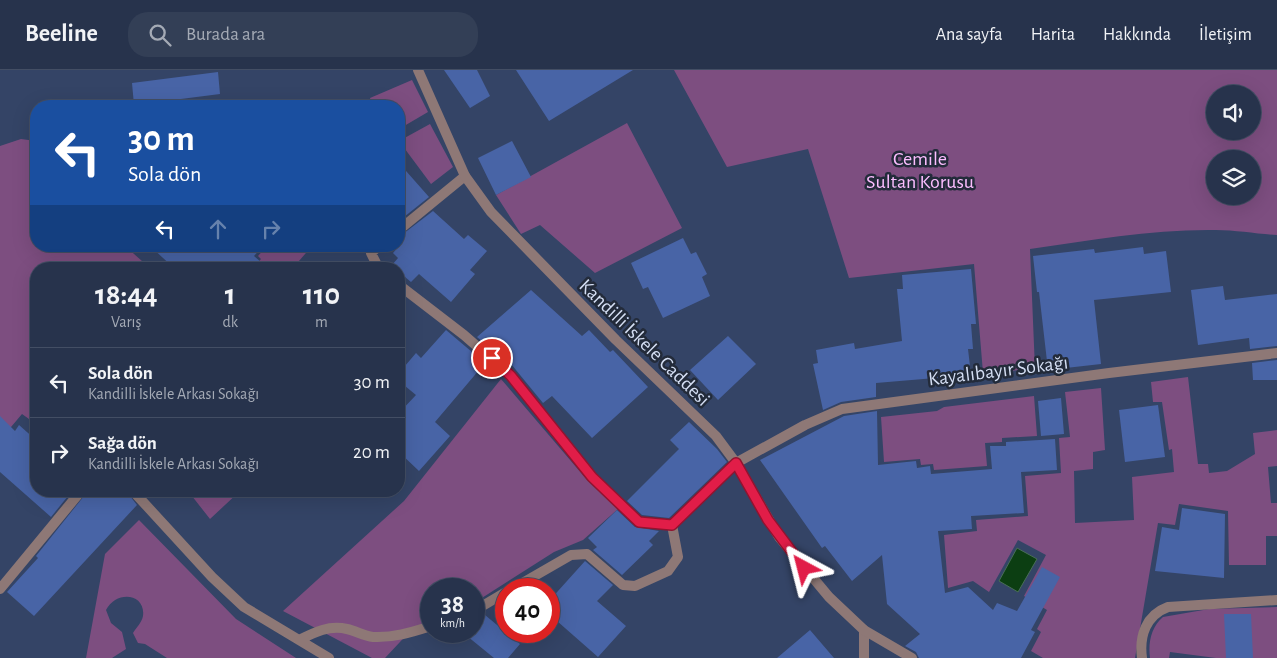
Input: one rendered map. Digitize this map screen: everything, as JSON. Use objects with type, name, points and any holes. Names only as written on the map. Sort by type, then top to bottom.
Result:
[{"type":"street","name":"Kandilli İskele Caddesi","points":[[418,70],[465,176],[491,212],[616,340],[706,426],[736,463],[768,520],[796,559],[829,597],[864,630],[912,658]]},
{"type":"street","points":[[405,225],[465,176]]},
{"type":"street","points":[[405,290],[464,335],[511,376],[592,477],[639,522],[672,525],[678,557],[668,571],[634,586],[623,586],[587,554],[571,555],[531,578]]},
{"type":"street","name":"Kayalıbayır Sokağı","points":[[672,525],[736,463],[823,416],[861,405],[1277,353]]},
{"type":"street","points":[[0,589],[76,497]]},
{"type":"street","points":[[139,497],[212,577],[244,607],[329,658]]},
{"type":"street","points":[[1142,658],[1143,637],[1146,625],[1157,611],[1168,607],[1277,600]]},
{"type":"street","points":[[299,640],[319,630],[332,627],[371,636],[393,637],[420,629]]},
{"type":"street","points":[[864,630],[864,658]]},
{"type":"green space","name":"Cemile Sultan Korusu","points":[[674,70],[1277,70],[1277,235],[1224,230],[1170,231],[1030,249],[1035,369],[983,373],[974,264],[849,278],[808,149],[727,167]]},
{"type":"green space","points":[[412,80],[428,112],[405,125],[405,100],[370,100],[370,98]]},
{"type":"green space","points":[[627,123],[682,228],[595,273],[540,225],[521,234],[496,195]]},
{"type":"green space","points":[[430,124],[453,167],[431,184],[405,149],[405,138]]},
{"type":"green space","points":[[21,139],[30,140],[30,252],[132,252],[143,262],[30,262],[30,420],[22,414],[0,440],[0,146]]},
{"type":"green space","points":[[262,252],[307,252],[298,262],[258,262],[261,259],[258,256]]},
{"type":"green space","points":[[1188,377],[1198,464],[1208,464],[1209,473],[1227,471],[1255,454],[1253,433],[1277,430],[1277,466],[1268,467],[1271,503],[1277,503],[1277,536],[1266,536],[1266,565],[1229,565],[1228,511],[1179,504],[1175,525],[1158,523],[1135,658],[1043,658],[1031,651],[1041,632],[1037,629],[1047,610],[1024,596],[1046,555],[1018,540],[989,592],[973,581],[948,588],[944,535],[977,531],[976,520],[1028,516],[1025,476],[1061,473],[1059,438],[1070,437],[1065,392],[1101,388],[1105,450],[1093,452],[1093,469],[1074,471],[1075,523],[1134,520],[1132,477],[1174,472],[1172,449],[1169,450],[1162,402],[1153,402],[1151,382]]},
{"type":"green space","points":[[501,379],[588,481],[618,509],[583,540],[554,552],[513,578],[495,578],[495,590],[485,596],[485,578],[420,578],[420,625],[414,627],[385,658],[372,658],[283,611],[404,501]]},
{"type":"green space","points":[[1034,396],[1037,436],[1002,438],[1002,442],[985,443],[987,466],[934,470],[933,464],[921,465],[920,459],[884,462],[881,417],[937,411],[944,407]]},
{"type":"green space","points":[[193,497],[234,497],[210,519]]},
{"type":"green space","points":[[139,520],[236,619],[296,658],[167,658],[145,644],[138,643],[133,633],[143,616],[143,608],[135,599],[123,597],[116,599],[106,610],[111,623],[122,632],[126,649],[112,658],[86,658],[105,554]]},
{"type":"green space","points":[[1277,607],[1277,658],[1216,658],[1170,652],[1169,658],[1150,658],[1151,636],[1153,630],[1163,617],[1209,609]]},
{"type":"shaded area","points":[[1017,548],[1037,559],[1018,592],[999,581]]},
{"type":"building","points":[[444,70],[477,70],[490,96],[470,108]]},
{"type":"building","points":[[516,70],[633,70],[549,121]]},
{"type":"building","points":[[218,72],[220,94],[173,100],[134,100],[132,83]]},
{"type":"building","points":[[512,141],[531,177],[496,195],[478,158]]},
{"type":"building","points":[[405,170],[429,197],[405,216]]},
{"type":"building","points":[[433,211],[464,239],[468,235],[487,251],[470,270],[475,274],[451,302],[419,274],[411,282],[405,277],[405,262],[395,262],[398,258],[394,252],[405,252],[405,232]]},
{"type":"building","points":[[683,238],[691,254],[696,252],[707,274],[702,277],[710,296],[663,318],[648,287],[643,289],[631,263]]},
{"type":"building","points":[[1143,247],[1144,254],[1166,251],[1171,292],[1094,300],[1101,364],[1048,370],[1033,256],[1094,249],[1095,253]]},
{"type":"building","points":[[157,252],[258,252],[254,256],[261,262],[167,262]]},
{"type":"building","points":[[971,269],[976,324],[971,324],[973,349],[968,349],[971,375],[876,383],[876,397],[841,402],[823,410],[813,364],[818,363],[816,350],[854,343],[855,349],[902,341],[897,289],[903,289],[902,275]]},
{"type":"building","points":[[1223,286],[1225,300],[1277,294],[1277,346],[1250,349],[1249,338],[1198,345],[1191,290]]},
{"type":"building","points":[[531,290],[582,336],[589,330],[610,352],[613,350],[648,387],[592,438],[552,396],[543,403],[498,348],[494,352],[477,337]]},
{"type":"building","points":[[446,330],[485,363],[435,422],[450,436],[419,471],[405,458],[405,407],[416,395],[405,386],[405,366],[416,353],[421,358]]},
{"type":"building","points":[[728,336],[756,364],[718,400],[690,370]]},
{"type":"building","points":[[1277,360],[1277,380],[1253,380],[1252,363]]},
{"type":"building","points":[[1061,398],[1064,434],[1041,436],[1038,401]]},
{"type":"building","points":[[1158,405],[1165,457],[1125,462],[1119,410]]},
{"type":"building","points":[[877,411],[878,465],[916,461],[917,468],[930,466],[931,474],[992,469],[990,446],[1006,446],[1006,442],[1055,439],[1057,470],[1021,472],[1024,513],[971,516],[972,529],[938,531],[945,593],[968,587],[993,610],[997,603],[1017,611],[1042,567],[1060,577],[1031,630],[1035,632],[1021,658],[919,658],[916,652],[905,646],[920,634],[887,604],[882,555],[852,581],[825,546],[822,548],[760,460],[844,416]]},
{"type":"building","points":[[0,416],[15,431],[19,425],[30,435],[30,497],[67,497],[51,517],[0,472]]},
{"type":"building","points":[[689,422],[717,449],[727,462],[669,518],[642,515],[627,501],[679,449],[670,440]]},
{"type":"building","points":[[83,497],[131,497],[137,505],[34,616],[7,592],[38,558],[36,556]]},
{"type":"building","points":[[1182,508],[1225,514],[1224,578],[1155,571],[1162,527],[1179,530]]},
{"type":"building","points":[[617,510],[635,527],[659,531],[649,541],[653,545],[622,575],[593,550],[597,547],[588,538]]},
{"type":"building","points":[[585,561],[613,585],[597,601],[626,626],[598,657],[560,624],[560,589]]},
{"type":"building","points":[[1224,614],[1251,614],[1253,658],[1226,658]]},
{"type":"building","points":[[485,615],[495,623],[495,643],[520,644],[508,658],[494,658],[476,643],[485,643]]},
{"type":"building","points":[[810,630],[834,658],[777,658]]},
{"type":"route","points":[[492,358],[511,376],[592,477],[639,522],[672,525],[736,463],[779,537],[804,568]]}]
